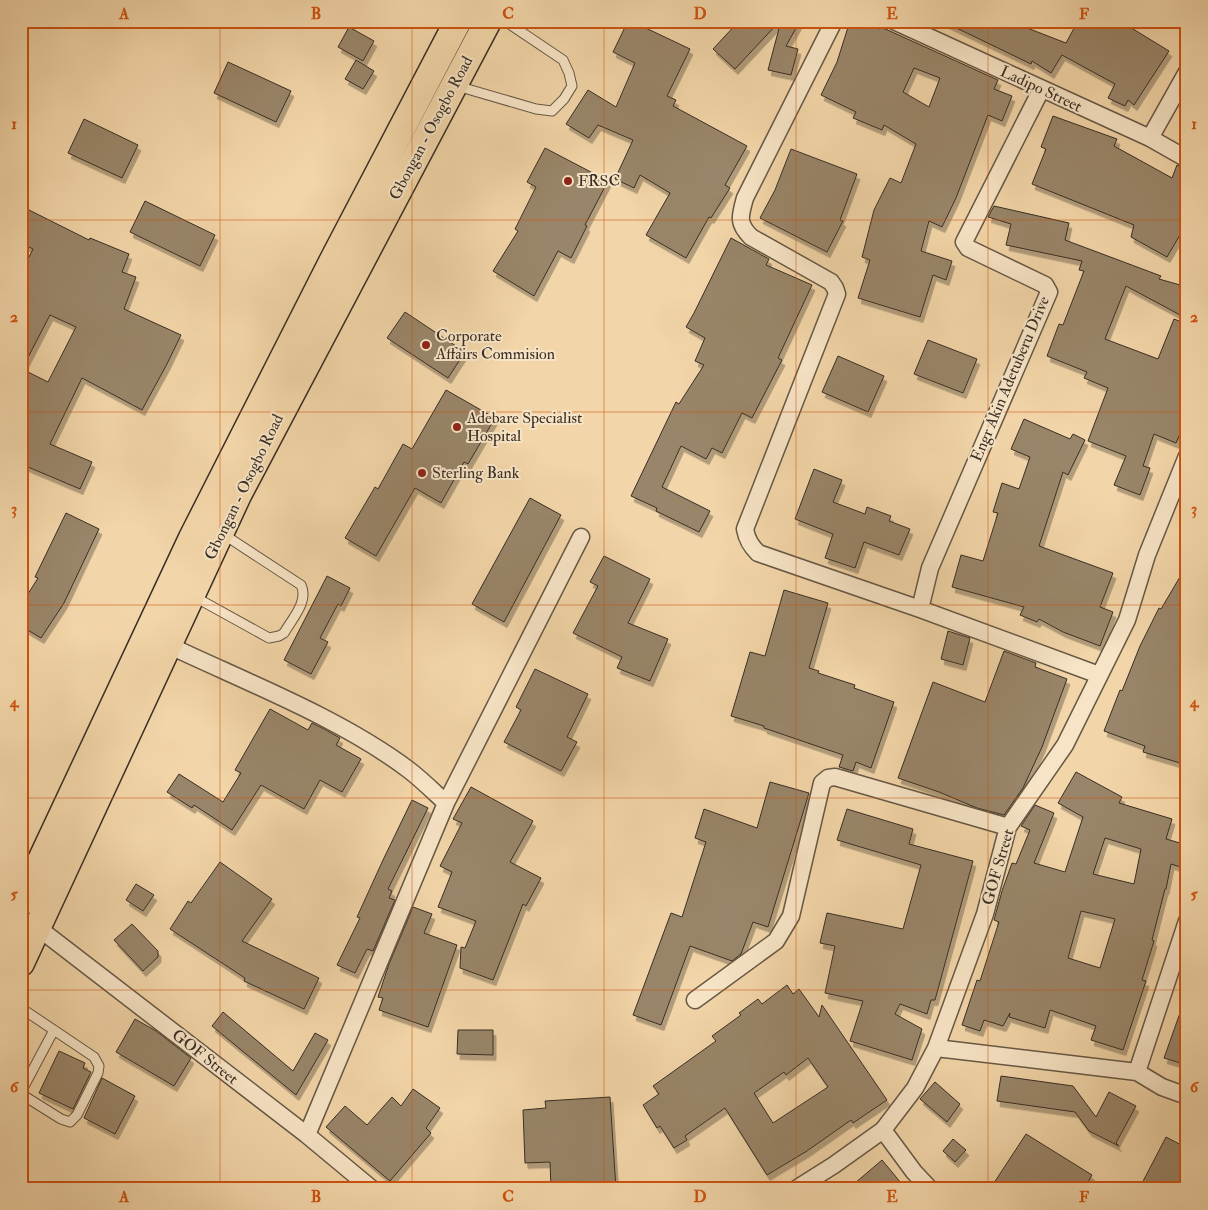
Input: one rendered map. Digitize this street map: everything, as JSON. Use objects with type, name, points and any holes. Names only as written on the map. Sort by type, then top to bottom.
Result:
[{"type":"main road","name":"Gbongan - Osogbo Road","points":[[24,889],[192,538],[333,260],[458,21]]},
{"type":"main road","name":"Gbongan - Osogbo Road","points":[[21,963],[221,532],[300,376],[488,21]]},
{"type":"street","points":[[834,21],[744,198],[741,211],[740,220],[743,229],[751,237],[831,282],[836,288],[837,294],[745,529],[746,537],[758,553],[920,609],[1099,675]]},
{"type":"street","name":"Ladipo Street","points":[[894,21],[1041,90],[1150,138],[1187,159]]},
{"type":"street","points":[[1150,138],[1187,72]]},
{"type":"street","name":"Engr Akin Adetuberu Drive","points":[[920,609],[930,568],[1049,292],[1045,286],[968,248],[964,242],[1041,90]]},
{"type":"street","name":"GOF Street","points":[[796,1189],[883,1130],[915,1088],[936,1048],[985,914],[1008,826],[1065,745],[1127,620],[1147,555],[1187,456]]},
{"type":"street","points":[[307,1135],[446,803],[581,537]]},
{"type":"street","points":[[168,645],[312,712],[366,742],[409,770],[446,803]]},
{"type":"street","points":[[695,1000],[776,941],[785,928],[791,916],[822,783],[828,778],[835,777],[1008,826]]},
{"type":"street","points":[[1137,1072],[1187,921]]},
{"type":"street","name":"GOF Street","points":[[37,926],[307,1135],[372,1189]]},
{"type":"street","points":[[936,1048],[1137,1072],[1162,1086],[1187,1096]]},
{"type":"street","points":[[883,1130],[914,1172],[930,1189]]},
{"type":"lane","points":[[453,85],[536,109],[552,111],[564,99],[572,86],[563,60],[505,21]]},
{"type":"lane","points":[[191,595],[269,638],[284,633],[304,599],[304,591],[301,586],[221,532]]},
{"type":"lane","points":[[21,1008],[54,1030],[94,1057],[99,1066],[98,1073],[77,1115],[70,1122],[61,1119],[21,1093],[54,1030]]},
{"type":"building","points":[[628,21],[690,49],[667,96],[676,100],[673,106],[747,146],[725,185],[730,188],[711,218],[709,217],[686,258],[646,235],[670,193],[640,175],[634,188],[615,179],[633,140],[598,125],[589,138],[566,124],[588,90],[616,107],[635,63],[613,52]]},
{"type":"building","points":[[739,21],[780,21],[735,69],[713,49]]},
{"type":"building","points":[[781,21],[800,21],[786,46],[798,49],[791,75],[768,70]]},
{"type":"building","points":[[850,21],[856,21],[880,29],[881,27],[998,80],[994,89],[1012,96],[1002,121],[988,115],[956,198],[942,227],[929,221],[921,251],[952,261],[946,280],[933,275],[920,317],[858,298],[870,260],[862,257],[874,210],[890,178],[901,183],[916,144],[884,125],[882,130],[853,118],[856,112],[821,95],[837,62]],"holes":[[[914,68],[940,78],[929,107],[903,92]]]},
{"type":"building","points":[[942,21],[1009,21],[1066,43],[1078,21],[1120,21],[1169,51],[1134,105],[1128,100],[1125,106],[1108,98],[1115,84],[1062,55],[1051,73],[1032,61],[1031,64]]},
{"type":"building","points":[[349,27],[374,41],[363,61],[338,47]]},
{"type":"building","points":[[356,60],[374,71],[363,89],[345,79]]},
{"type":"building","points":[[228,62],[291,91],[276,122],[214,93]]},
{"type":"building","points":[[1053,116],[1117,139],[1114,146],[1172,178],[1177,165],[1187,169],[1187,223],[1167,257],[1131,237],[1134,225],[1032,184],[1046,149],[1041,147]]},
{"type":"building","points":[[84,119],[138,145],[122,178],[68,153]]},
{"type":"building","points":[[545,148],[608,181],[585,225],[587,226],[571,258],[558,251],[534,296],[493,271],[518,231],[515,229],[536,187],[527,182]]},
{"type":"building","points":[[791,149],[857,174],[840,220],[843,221],[827,252],[760,218],[775,190]]},
{"type":"building","points":[[145,201],[215,235],[200,266],[130,232]]},
{"type":"building","points":[[21,206],[89,240],[90,238],[129,254],[122,272],[136,277],[124,309],[181,335],[142,410],[82,378],[50,444],[92,462],[80,489],[21,464],[21,273],[33,249],[21,243]],"holes":[[[50,315],[76,327],[48,382],[22,369]]]},
{"type":"building","points":[[994,206],[1069,223],[1065,240],[1161,276],[1159,279],[1187,287],[1187,307],[1184,317],[1126,286],[1105,339],[1158,359],[1174,319],[1187,324],[1187,388],[1182,400],[1187,403],[1187,418],[1176,443],[1154,434],[1143,466],[1150,468],[1140,495],[1114,485],[1126,456],[1088,441],[1108,388],[1084,378],[1087,372],[1047,356],[1059,324],[1063,325],[1084,271],[1079,270],[1082,261],[1006,245],[1011,224],[988,217]]},
{"type":"building","points":[[731,238],[769,259],[766,265],[812,285],[778,358],[782,360],[752,418],[742,413],[722,453],[712,448],[706,459],[681,446],[662,487],[710,511],[699,532],[656,511],[657,508],[631,496],[676,402],[679,404],[704,365],[695,361],[705,338],[686,327]]},
{"type":"building","name":"Corporate Affairs Commision","points":[[405,312],[465,352],[448,378],[387,338]]},
{"type":"building","points":[[928,340],[977,359],[963,393],[914,374]]},
{"type":"building","points":[[838,356],[884,376],[868,412],[822,392]]},
{"type":"building","points":[[446,390],[495,418],[468,464],[464,462],[441,503],[415,488],[376,556],[345,538],[375,487],[378,489],[403,444],[412,449]]},
{"type":"building","points":[[1024,419],[1070,439],[1073,434],[1085,440],[1068,475],[1063,472],[1039,546],[1113,573],[1100,607],[1113,612],[1100,646],[1063,632],[1039,619],[1037,622],[1020,615],[1024,607],[952,587],[961,555],[983,561],[998,513],[993,512],[1002,483],[1019,489],[1030,457],[1011,449]]},
{"type":"building","points":[[814,469],[842,480],[833,502],[865,514],[867,507],[891,516],[889,521],[910,529],[899,555],[864,542],[855,568],[825,558],[833,534],[795,519]]},
{"type":"building","points":[[530,498],[561,515],[504,622],[472,604]]},
{"type":"building","points":[[66,513],[99,529],[64,603],[41,638],[21,626],[21,605],[38,578],[35,577]]},
{"type":"building","points":[[604,556],[650,579],[628,623],[668,639],[650,681],[617,668],[622,657],[573,633],[598,586],[590,582]]},
{"type":"building","points":[[1187,565],[1187,765],[1143,752],[1145,746],[1104,731],[1120,690],[1122,691],[1140,646],[1159,608],[1161,609]]},
{"type":"building","points":[[327,576],[350,588],[341,606],[338,604],[320,638],[328,642],[311,674],[284,660]]},
{"type":"building","points":[[784,590],[828,603],[809,668],[819,671],[818,673],[855,685],[854,688],[894,702],[871,768],[856,762],[853,771],[839,767],[843,755],[731,716],[750,652],[765,656]]},
{"type":"building","points":[[948,631],[970,638],[963,665],[941,659]]},
{"type":"building","points":[[1004,651],[1036,663],[1035,667],[1067,679],[1042,747],[1023,788],[1004,815],[977,808],[898,778],[933,682],[985,702]]},
{"type":"building","points":[[535,669],[588,694],[567,737],[577,742],[561,771],[504,742],[521,710],[516,707]]},
{"type":"building","points":[[270,709],[308,730],[312,723],[324,729],[340,738],[336,745],[361,759],[342,792],[320,780],[304,809],[261,785],[232,830],[194,805],[192,808],[167,792],[179,774],[223,802],[241,773],[235,770]]},
{"type":"building","points":[[1076,772],[1122,797],[1119,803],[1172,819],[1166,839],[1187,845],[1187,869],[1171,864],[1152,940],[1154,941],[1142,980],[1146,981],[1123,1050],[1091,1040],[1096,1026],[1050,1010],[1045,1028],[1009,1017],[1010,1013],[1003,1026],[984,1020],[980,1031],[962,1025],[977,980],[980,981],[999,922],[994,920],[1002,891],[1012,863],[1016,864],[1030,830],[1021,826],[1035,805],[1054,813],[1034,863],[1065,872],[1083,817],[1058,803]],"holes":[[[1105,838],[1141,849],[1134,884],[1093,874]],[[1081,911],[1115,919],[1100,968],[1068,958]]]},
{"type":"building","points":[[770,782],[809,793],[768,927],[753,922],[741,954],[732,961],[690,946],[661,1025],[633,1015],[671,913],[682,917],[706,842],[695,838],[704,809],[757,828]]},
{"type":"building","points":[[471,787],[533,821],[510,862],[541,878],[526,906],[523,904],[493,980],[460,968],[461,947],[465,948],[476,921],[438,907],[452,872],[440,866],[462,823],[453,819]]},
{"type":"building","points":[[412,800],[428,808],[388,889],[392,891],[389,898],[395,900],[373,951],[367,949],[355,973],[337,965],[360,918],[357,917]]},
{"type":"building","points":[[847,809],[913,829],[909,844],[973,861],[935,1000],[931,1000],[927,1014],[900,1004],[895,1014],[922,1029],[912,1060],[850,1041],[863,1001],[825,993],[835,946],[820,943],[827,913],[903,929],[921,865],[837,840]]},
{"type":"building","points":[[220,862],[272,899],[242,941],[319,978],[304,1009],[244,981],[245,978],[170,929],[188,901],[191,903]]},
{"type":"building","points":[[136,884],[154,895],[143,911],[126,900]]},
{"type":"building","points":[[413,907],[432,914],[424,933],[457,945],[428,1027],[379,1010],[383,998],[378,997],[389,964]]},
{"type":"building","points":[[132,924],[158,951],[158,957],[143,971],[114,940]]},
{"type":"building","points":[[787,985],[793,994],[799,989],[819,1017],[822,1005],[887,1100],[853,1123],[851,1120],[807,1151],[767,1175],[725,1108],[685,1136],[687,1140],[674,1148],[660,1126],[657,1128],[643,1105],[659,1094],[653,1086],[716,1041],[712,1036],[741,1015],[739,1013],[758,999],[762,1004]],"holes":[[[808,1058],[828,1087],[773,1123],[754,1093],[784,1072],[786,1075]]]},
{"type":"building","points":[[1185,999],[1187,999],[1187,1065],[1164,1058]]},
{"type":"building","points":[[223,1012],[293,1071],[315,1033],[328,1040],[296,1095],[212,1026]]},
{"type":"building","points":[[135,1019],[156,1031],[191,1058],[174,1086],[116,1052]]},
{"type":"building","points":[[458,1030],[493,1030],[493,1055],[457,1054]]},
{"type":"building","points":[[59,1051],[85,1063],[83,1068],[91,1072],[73,1109],[39,1093]]},
{"type":"building","points":[[1001,1076],[1073,1086],[1096,1117],[1109,1092],[1136,1106],[1116,1143],[1119,1146],[1089,1131],[1075,1112],[997,1101]]},
{"type":"building","points":[[102,1078],[135,1096],[115,1134],[84,1118]]},
{"type":"building","points":[[935,1082],[960,1104],[947,1122],[920,1099]]},
{"type":"building","points":[[413,1089],[440,1108],[426,1128],[431,1133],[390,1181],[326,1127],[345,1106],[367,1125],[392,1097],[401,1106]]},
{"type":"building","points":[[610,1097],[616,1189],[551,1189],[550,1162],[525,1163],[523,1110],[546,1108],[545,1101]]},
{"type":"building","points":[[1026,1134],[1092,1175],[1084,1189],[990,1189]]},
{"type":"building","points":[[1166,1137],[1187,1148],[1187,1178],[1181,1189],[1139,1189]]},
{"type":"building","points":[[953,1139],[966,1150],[955,1162],[943,1151]]},
{"type":"building","points":[[882,1160],[906,1189],[848,1189]]},
{"type":"place","name":"FRSC","points":[[568,181]]},
{"type":"place","name":"Corporate Affairs Commision","points":[[426,345]]},
{"type":"place","name":"Adebare Specialist Hospital","points":[[457,427]]},
{"type":"place","name":"Sterling Bank","points":[[422,473]]}]
